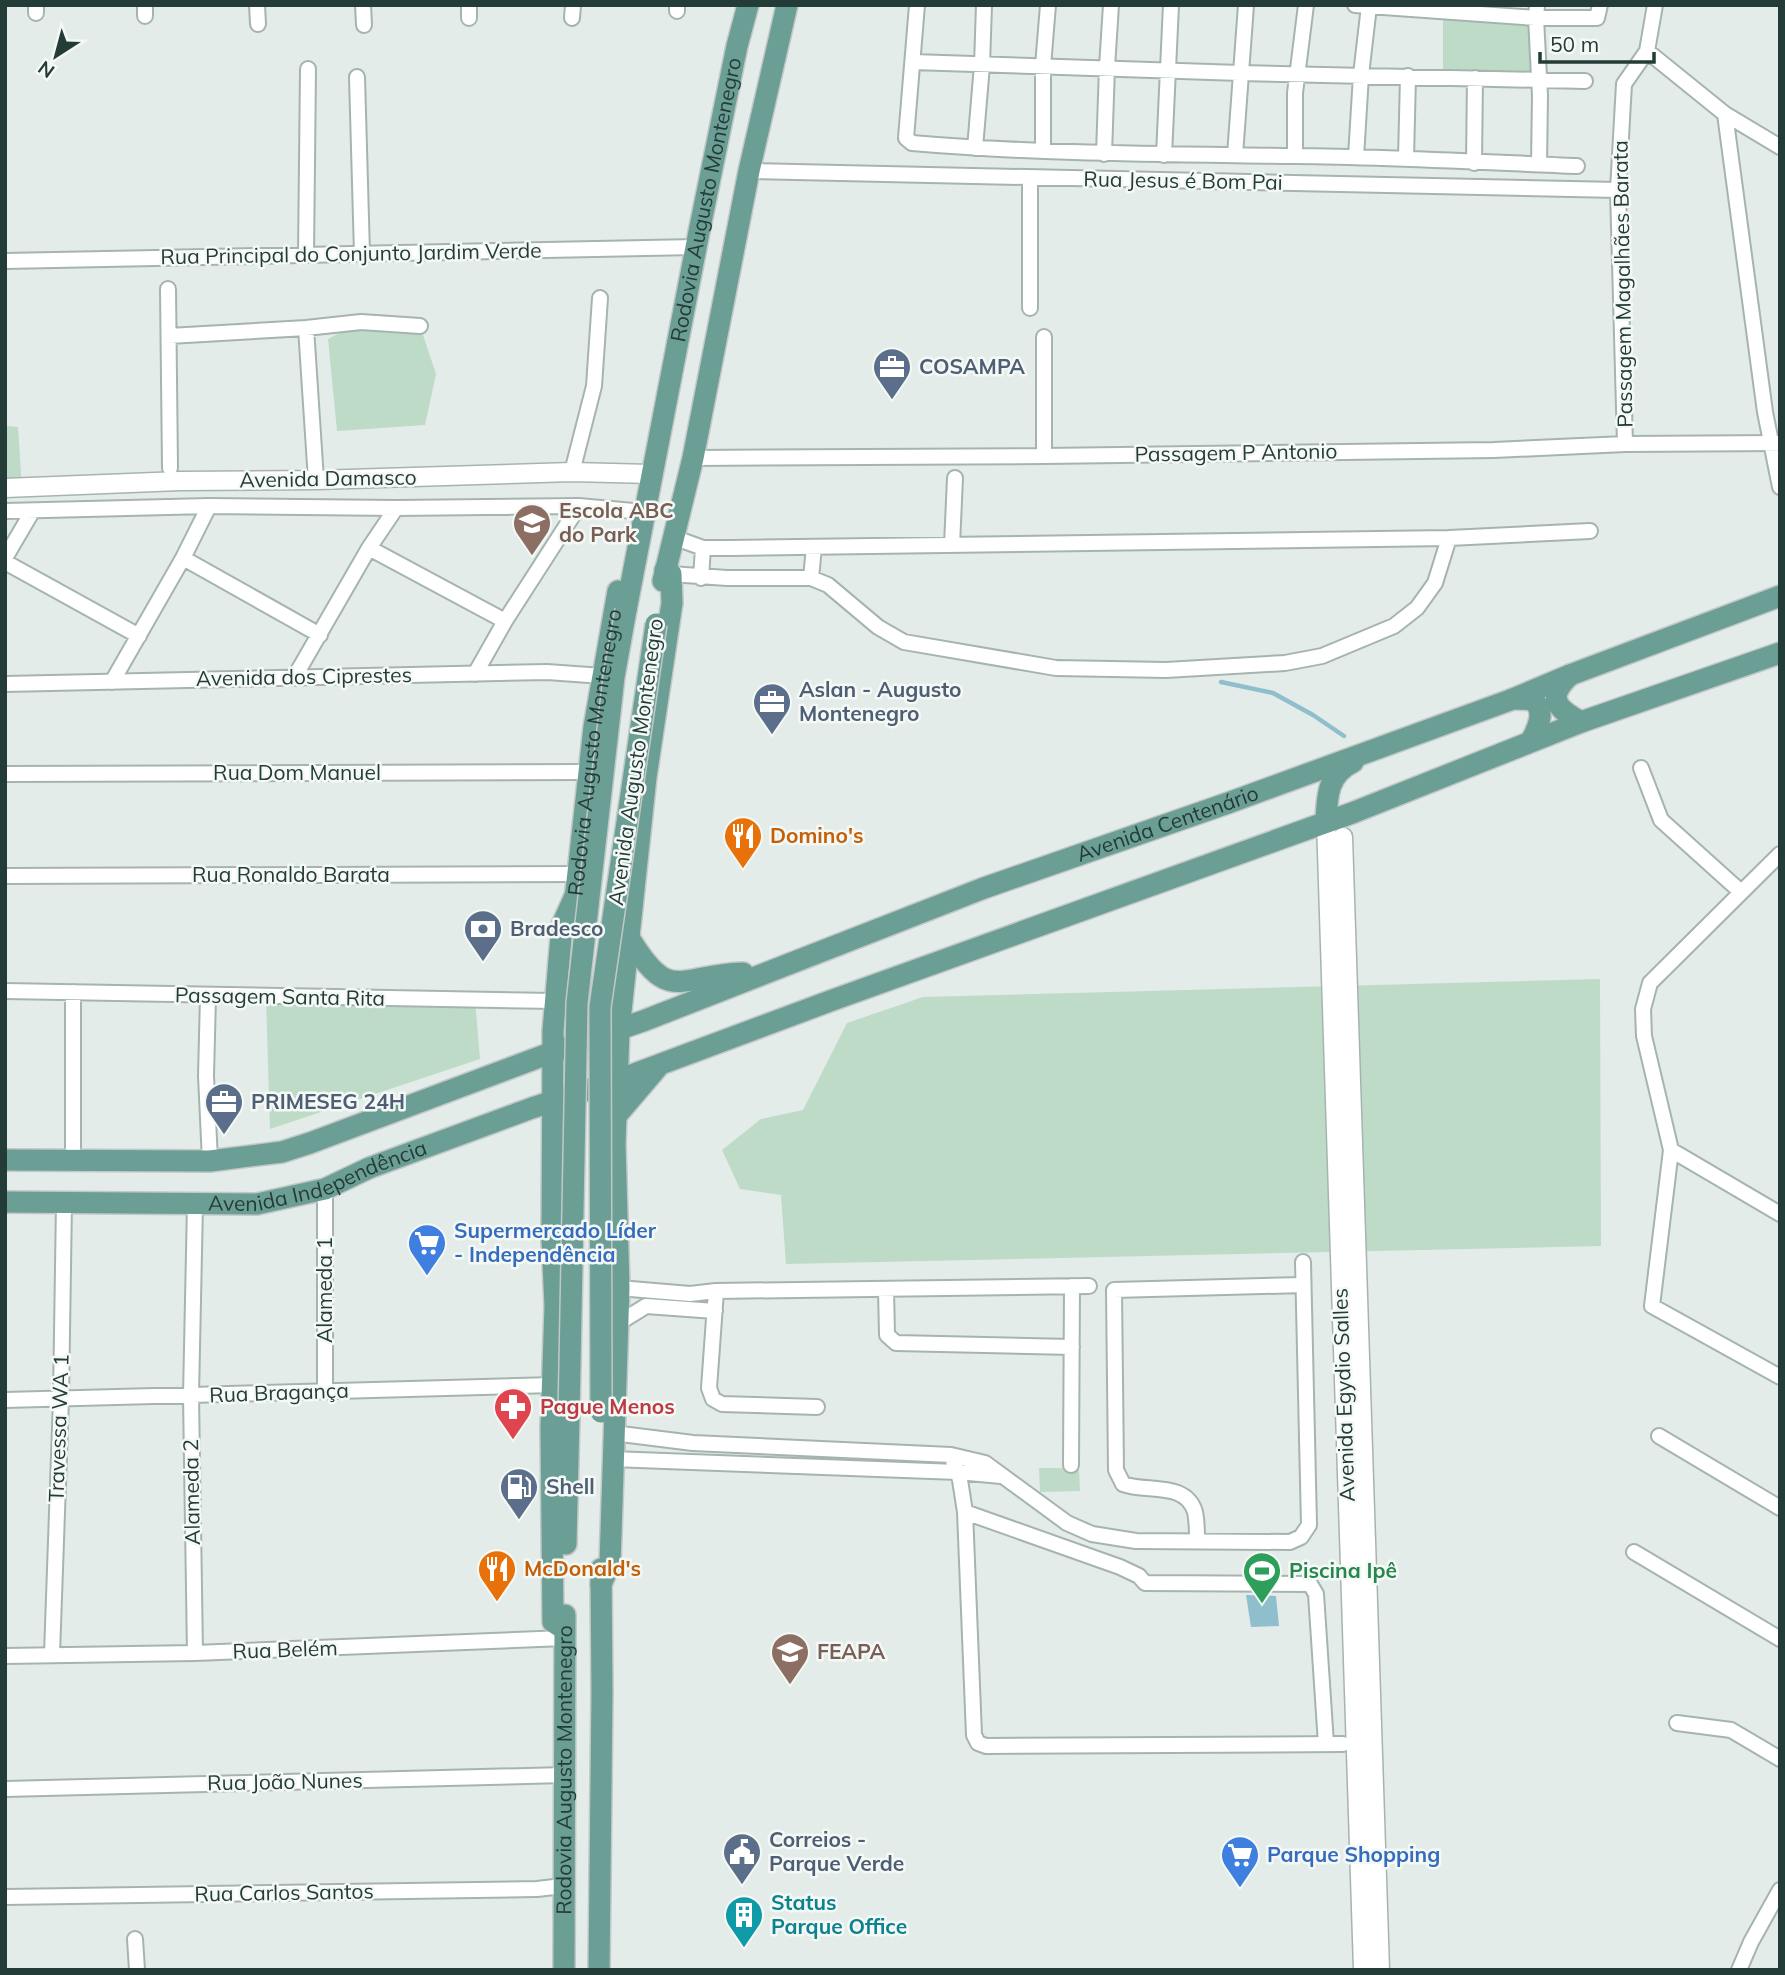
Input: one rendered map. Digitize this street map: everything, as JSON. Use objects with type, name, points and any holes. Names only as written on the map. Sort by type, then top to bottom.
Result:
[{"type":"main road","name":"Rodovia Augusto Montenegro","points":[[564,1970],[565,1634],[553,1622],[555,1306],[551,1101],[555,1001],[562,925],[575,897],[589,772],[623,563],[640,538],[696,247],[737,46],[748,5]]},
{"type":"main road","name":"Rodovia Augusto Montenegro","points":[[599,1970],[603,1693],[601,1584],[610,1564],[619,1288],[615,1144],[619,1030],[627,945],[646,777],[672,603],[668,572],[673,537],[693,458],[749,171],[787,5]]},
{"type":"main road","name":"Avenida Augusto Montenegro","points":[[565,1634],[577,1003],[614,677],[640,538]]},
{"type":"main road","name":"Avenida Augusto Montenegro","points":[[601,1584],[600,1007],[656,624],[668,572]]},
{"type":"main road","name":"Avenida Centenário","points":[[553,1052],[619,1030],[984,888],[1513,699],[1780,596]]},
{"type":"main road","points":[[618,1080],[1352,813],[1581,722],[1780,653]]},
{"type":"main road","points":[[1570,675],[1558,687],[1556,698],[1559,707],[1581,722]]},
{"type":"main road","points":[[1513,699],[1531,700],[1537,706],[1541,717],[1540,726],[1531,741]]},
{"type":"main road","points":[[1326,821],[1329,785],[1340,768],[1392,743]]},
{"type":"main road","points":[[1343,836],[1345,822],[1352,813]]},
{"type":"main road","points":[[575,897],[563,1007],[576,1023],[598,1023],[605,1018],[611,1007],[627,945],[654,972],[677,983],[733,973],[766,972]]},
{"type":"main road","name":"Avenida Independência","points":[[5,1160],[211,1161],[282,1152],[553,1052]]},
{"type":"main road","points":[[616,1116],[661,1064]]},
{"type":"main road","name":"Avenida Independência","points":[[5,1202],[257,1204],[325,1189],[369,1168],[551,1101],[618,1080]]},
{"type":"main road","points":[[554,1162],[563,1128],[579,1115],[599,1114],[608,1120],[615,1144]]},
{"type":"street","points":[[257,5],[258,24]]},
{"type":"street","points":[[363,5],[364,25]]},
{"type":"street","points":[[917,5],[906,138],[909,141],[975,148],[1104,154],[1356,157],[1577,166]]},
{"type":"street","points":[[975,148],[984,5]]},
{"type":"street","points":[[1044,150],[1043,66],[1048,5]]},
{"type":"street","points":[[1104,154],[1111,5]]},
{"type":"street","points":[[1164,155],[1171,5]]},
{"type":"street","points":[[1235,155],[1247,5]]},
{"type":"street","points":[[1295,156],[1297,74],[1306,5]]},
{"type":"street","points":[[1356,157],[1362,75],[1362,6],[1537,12],[1597,18],[1600,5]]},
{"type":"street","name":"Passagem Magalhães Barata","points":[[1625,444],[1618,190],[1624,84],[1647,51],[1656,5]]},
{"type":"street","points":[[1537,12],[1539,164]]},
{"type":"street","points":[[1647,51],[1725,114],[1780,147]]},
{"type":"street","points":[[913,62],[1586,81]]},
{"type":"street","points":[[306,255],[309,69]]},
{"type":"street","points":[[1406,159],[1408,76]]},
{"type":"street","points":[[357,77],[362,254]]},
{"type":"street","points":[[1474,163],[1475,78]]},
{"type":"street","points":[[1725,114],[1780,486]]},
{"type":"street","name":"Rua Jesus é Bom Pai","points":[[749,171],[1618,190]]},
{"type":"street","points":[[1030,178],[1030,308]]},
{"type":"street","name":"Rua Principal do Conjunto Jardim Verde","points":[[5,261],[696,247]]},
{"type":"street","points":[[168,289],[170,468]]},
{"type":"street","points":[[572,472],[594,386],[600,298]]},
{"type":"street","points":[[169,336],[306,328],[360,321],[420,326]]},
{"type":"street","points":[[306,328],[316,480]]},
{"type":"street","points":[[1044,337],[1044,456]]},
{"type":"street","name":"Passagem P Antonio","points":[[693,458],[1494,450],[1625,444],[1775,443]]},
{"type":"street","name":"Avenida Damasco","points":[[5,488],[572,472],[651,474]]},
{"type":"street","points":[[952,545],[955,478]]},
{"type":"street","points":[[112,682],[183,558],[209,506]]},
{"type":"street","name":"Avenida Damasco","points":[[5,511],[209,506],[579,506],[644,512]]},
{"type":"street","points":[[475,674],[505,621],[579,506]]},
{"type":"street","points":[[294,678],[369,548],[396,508]]},
{"type":"street","points":[[32,512],[5,560],[139,636]]},
{"type":"street","points":[[673,537],[703,548],[1449,538],[1590,531]]},
{"type":"street","points":[[668,572],[701,578],[811,578],[828,585],[878,627],[904,642],[1056,668],[1166,670],[1285,663],[1322,656],[1394,626],[1417,608],[1435,583],[1449,538]]},
{"type":"street","points":[[811,578],[814,547]]},
{"type":"street","points":[[369,548],[505,621]]},
{"type":"street","points":[[701,578],[703,548]]},
{"type":"street","points":[[183,558],[320,635]]},
{"type":"street","name":"Avenida dos Ciprestes","points":[[5,684],[547,672],[603,676]]},
{"type":"street","points":[[1641,768],[1661,820],[1741,892]]},
{"type":"street","name":"Rua Dom Manuel","points":[[5,774],[589,772]]},
{"type":"street","name":"Avenida Egydio Salles","points":[[1326,821],[1363,1970]]},
{"type":"street","name":"Avenida Egydio Salles","points":[[1343,836],[1380,1970]]},
{"type":"street","points":[[1780,854],[1650,983],[1643,1009],[1644,1036],[1671,1150],[1652,1306],[1780,1377]]},
{"type":"street","name":"Rua Ronaldo Barata","points":[[5,876],[577,874]]},
{"type":"street","name":"Passagem Santa Rita","points":[[5,991],[555,1001]]},
{"type":"street","points":[[73,992],[73,1161]]},
{"type":"street","points":[[208,996],[206,1076],[211,1161]]},
{"type":"street","points":[[1671,1150],[1780,1214]]},
{"type":"street","name":"Alameda 1","points":[[325,1189],[326,1391]]},
{"type":"street","name":"Travessa WA 1","points":[[52,1654],[61,1399],[64,1202]]},
{"type":"street","name":"Alameda 2","points":[[195,1204],[191,1396],[195,1653]]},
{"type":"street","points":[[613,1433],[692,1443],[951,1455],[985,1463],[1067,1524],[1092,1534],[1136,1541],[1290,1542],[1301,1537],[1309,1525],[1303,1262]]},
{"type":"street","points":[[1197,1540],[1195,1513],[1189,1499],[1176,1491],[1135,1488],[1123,1484],[1116,1470],[1113,1293],[1117,1288],[1303,1284]]},
{"type":"street","points":[[1070,1465],[1072,1286]]},
{"type":"street","points":[[619,1288],[690,1294],[1089,1286]]},
{"type":"street","points":[[886,1289],[887,1335],[896,1343],[1072,1347]]},
{"type":"street","points":[[645,1290],[646,1306]]},
{"type":"street","points":[[716,1292],[709,1388],[713,1399],[722,1404],[817,1407]]},
{"type":"street","points":[[617,1324],[646,1306],[715,1311]]},
{"type":"street","name":"Rua Bragança","points":[[5,1400],[553,1385]]},
{"type":"street","points":[[1659,1436],[1780,1507]]},
{"type":"street","points":[[951,1455],[958,1472],[965,1512],[974,1735],[978,1743],[986,1746],[1343,1744]]},
{"type":"street","points":[[612,1459],[1002,1476]]},
{"type":"street","points":[[965,1512],[1120,1567],[1139,1576],[1145,1583],[1310,1584],[1316,1594],[1326,1744]]},
{"type":"street","points":[[1634,1552],[1780,1639]]},
{"type":"street","name":"Rua Belém","points":[[5,1656],[195,1653],[565,1634]]},
{"type":"street","points":[[1677,1723],[1731,1730],[1780,1759]]},
{"type":"street","name":"Rua João Nunes","points":[[5,1789],[565,1775]]},
{"type":"street","name":"Rua Carlos Santos","points":[[5,1897],[537,1889],[563,1886]]},
{"type":"street","points":[[1739,1970],[1780,1890]]},
{"type":"street","points":[[135,1939],[137,1970]]},
{"type":"green space","points":[[1443,12],[1536,18],[1539,80],[1443,77]]},
{"type":"green space","points":[[361,322],[420,326],[436,374],[425,425],[337,431],[328,339]]},
{"type":"green space","points":[[5,426],[18,427],[22,488],[5,484]]},
{"type":"green space","points":[[1600,979],[1601,1246],[786,1264],[781,1195],[740,1189],[722,1150],[761,1119],[803,1110],[847,1023],[923,997]]},
{"type":"green space","points":[[266,998],[475,1000],[480,1059],[270,1129]]},
{"type":"green space","points":[[1039,1468],[1079,1468],[1080,1491],[1040,1492]]},
{"type":"water","name":"Piscina Ipê","points":[[1246,1595],[1276,1596],[1279,1626],[1251,1627]]},
{"type":"waterway","points":[[1221,682],[1273,693],[1344,736]]},
{"type":"place","name":"COSAMPA","points":[[892,401]]},
{"type":"place","name":"Escola ABC do Park","points":[[532,557]]},
{"type":"place","name":"Aslan - Augusto Montenegro","points":[[772,736]]},
{"type":"place","name":"Domino's","points":[[743,870]]},
{"type":"place","name":"Bradesco","points":[[483,963]]},
{"type":"place","name":"PRIMESEG 24H","points":[[224,1136]]},
{"type":"place","name":"Supermercado Líder - Independência","points":[[427,1277]]},
{"type":"place","name":"Pague Menos","points":[[513,1441]]},
{"type":"place","name":"Shell","points":[[519,1521]]},
{"type":"place","name":"McDonald's","points":[[497,1603]]},
{"type":"place","name":"Piscina Ipê","points":[[1262,1605]]},
{"type":"place","name":"FEAPA","points":[[790,1686]]},
{"type":"place","name":"Correios - Parque Verde","points":[[742,1886]]},
{"type":"place","name":"Parque Shopping","points":[[1240,1889]]},
{"type":"place","name":"Status Parque Office","points":[[744,1949]]}]
